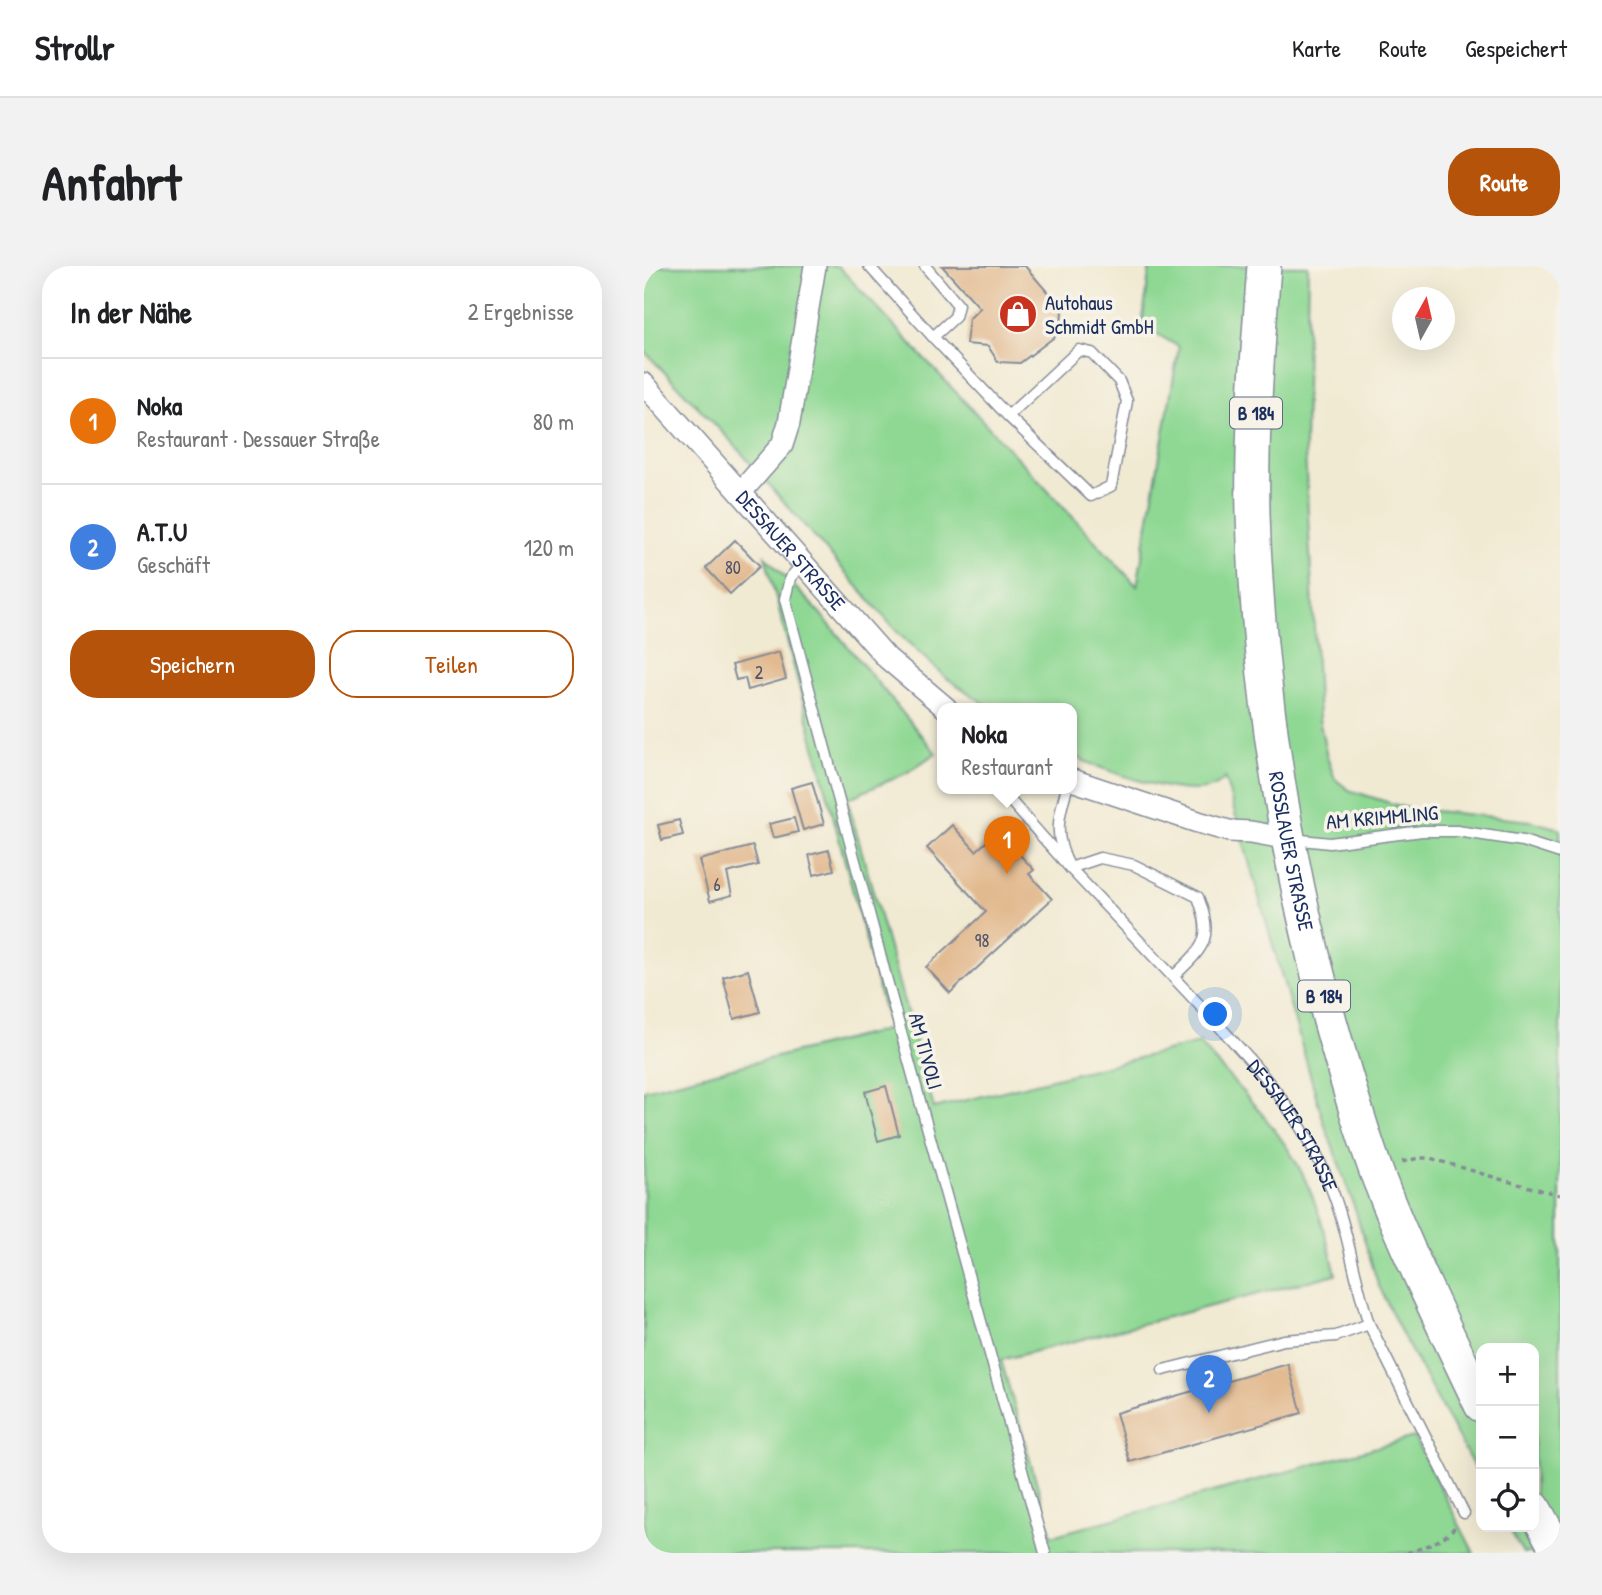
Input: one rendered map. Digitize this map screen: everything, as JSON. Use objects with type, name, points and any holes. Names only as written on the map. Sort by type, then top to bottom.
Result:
[{"type":"main road","name":"ROSSLAUER STRASSE","points":[[1265,266],[1254,456],[1255,559],[1270,729],[1289,839],[1320,984],[1370,1151],[1416,1266],[1476,1394]]},
{"type":"main road","points":[[1539,1517],[1559,1553]]},
{"type":"street","points":[[741,492],[777,452],[789,424],[815,266]]},
{"type":"street","name":"DESSAUER STRASSE","points":[[644,384],[887,658],[937,704]]},
{"type":"street","points":[[1077,782],[1229,831],[1289,839]]},
{"type":"lane","points":[[869,266],[1008,416],[1091,496],[1111,486],[1127,401],[1119,382],[1092,353],[1079,350],[1008,416]]},
{"type":"lane","points":[[925,266],[958,305],[955,317],[933,337]]},
{"type":"lane","name":"AM TIVOLI","points":[[804,562],[790,578],[785,599],[897,1018],[1045,1553]]},
{"type":"lane","points":[[1004,794],[1070,868],[1100,858],[1134,864],[1198,897],[1208,922],[1200,950],[1173,977]]},
{"type":"lane","name":"DESSAUER STRASSE","points":[[1066,794],[1058,832],[1061,848],[1070,868],[1269,1080],[1308,1140],[1330,1184],[1341,1215],[1359,1294],[1369,1324],[1464,1513]]},
{"type":"lane","name":"AM KRIMMLING","points":[[1289,839],[1330,843],[1422,831],[1457,831],[1523,841],[1560,853]]},
{"type":"lane","points":[[1163,1370],[1284,1339],[1336,1336],[1369,1324]]},
{"type":"path","points":[[1396,1164],[1430,1158],[1503,1181],[1560,1195]]},
{"type":"path","points":[[1407,1553],[1430,1545],[1452,1531],[1464,1513]]},
{"type":"green space","points":[[644,266],[838,266],[1137,586],[1179,347],[1142,325],[1150,266],[1308,266],[1305,451],[1309,534],[1319,719],[1335,779],[1349,790],[1406,808],[1531,821],[1560,829],[1560,1553],[1523,1553],[1511,1532],[1539,1532],[1539,1343],[1476,1343],[1476,1471],[1378,1284],[1323,1120],[1225,778],[1217,785],[1204,789],[1186,790],[1123,776],[1077,757],[1077,703],[984,703],[945,677],[899,634],[731,441],[644,351]]},
{"type":"green space","points":[[765,556],[819,612],[936,753],[906,773],[847,799],[934,1108],[1199,1043],[1268,1121],[1292,1155],[1308,1185],[1326,1235],[1336,1274],[1001,1360],[1052,1536],[1414,1437],[1474,1553],[644,1553],[644,1090],[889,1029]]},
{"type":"building","name":"Autohaus Schmidt GmbH","points":[[942,266],[1025,266],[1062,309],[1061,332],[1020,363],[998,362],[988,346],[966,344],[969,319],[980,308]]},
{"type":"building","points":[[735,540],[760,566],[730,594],[706,568]]},
{"type":"building","points":[[779,652],[786,679],[748,690],[745,678],[736,680],[732,665]]},
{"type":"building","points":[[812,782],[824,824],[803,830],[791,788]]},
{"type":"building","points":[[794,818],[798,832],[773,838],[769,824]]},
{"type":"building","points":[[679,820],[683,835],[662,840],[658,825]]},
{"type":"building","points":[[952,825],[976,851],[994,835],[1015,858],[1019,854],[1034,870],[1029,874],[1052,899],[950,993],[926,967],[986,912],[927,848]]},
{"type":"building","points":[[753,846],[758,865],[727,873],[732,895],[710,901],[699,860]]},
{"type":"building","points":[[829,850],[834,870],[814,875],[809,855]]},
{"type":"building","points":[[748,970],[760,1012],[734,1019],[723,977]]},
{"type":"building","points":[[886,1086],[899,1135],[878,1141],[865,1092]]},
{"type":"building","points":[[1288,1364],[1302,1413],[1130,1462],[1116,1413]]},
{"type":"place","name":"Autohaus Schmidt GmbH","points":[[1018,314]]},
{"type":"place","name":"Noka","points":[[1007,874]]},
{"type":"place","name":"A.T.U","points":[[1209,1413]]}]
